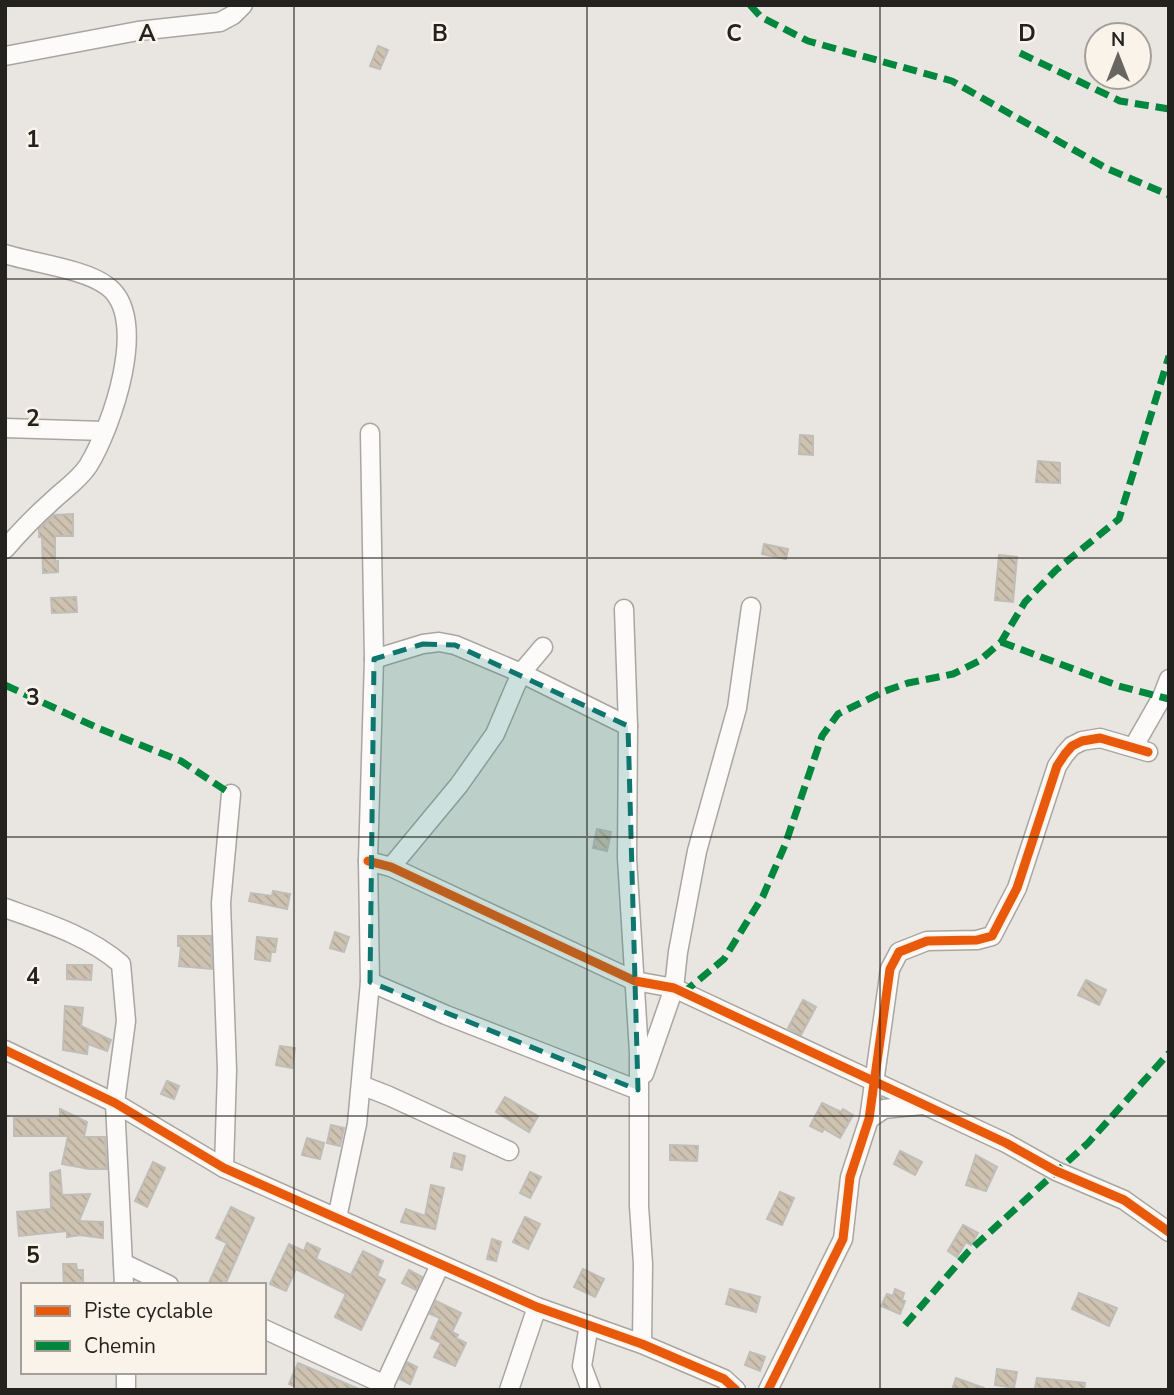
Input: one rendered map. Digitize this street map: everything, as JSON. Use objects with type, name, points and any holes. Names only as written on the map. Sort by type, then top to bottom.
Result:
[{"type":"street","points":[[6,61],[138,31],[220,22],[243,5]]},
{"type":"street","points":[[5,254],[83,275],[107,285],[120,299],[126,317],[127,347],[114,408],[89,465],[75,482],[52,500],[5,549]]},
{"type":"street","points":[[5,428],[104,431]]},
{"type":"street","points":[[337,1218],[357,1124],[370,982],[368,861],[374,659],[370,433]]},
{"type":"street","points":[[638,1090],[674,989],[697,850],[737,708],[751,607]]},
{"type":"street","points":[[624,609],[628,726],[627,858],[639,1053],[642,1344]]},
{"type":"street","points":[[374,659],[422,644],[439,642],[455,645],[521,673],[628,726]]},
{"type":"street","points":[[391,867],[459,785],[495,734],[521,673],[543,647]]},
{"type":"street","points":[[768,1390],[843,1239],[850,1177],[869,1119],[890,969],[900,952],[928,941],[976,940],[992,936],[1017,888],[1057,766],[1065,754],[1072,746],[1082,741],[1100,738],[1141,749],[1169,679]]},
{"type":"street","points":[[224,1168],[227,1070],[221,903],[232,794]]},
{"type":"street","points":[[368,861],[391,867],[635,981],[674,989],[1006,1143],[1056,1171],[1124,1200],[1169,1232]]},
{"type":"street","points":[[5,908],[37,919],[95,946],[121,964],[125,1021],[115,1103],[124,1283]]},
{"type":"street","points":[[370,982],[446,1015],[638,1090]]},
{"type":"street","points":[[5,1050],[115,1103],[224,1168],[537,1307],[642,1344],[724,1379],[736,1390]]},
{"type":"street","points":[[360,1085],[509,1151]]},
{"type":"street","points":[[869,1119],[884,1109],[924,1105]]},
{"type":"street","points":[[123,1264],[165,1283]]},
{"type":"street","points":[[266,1330],[384,1387],[440,1265]]},
{"type":"street","points":[[509,1390],[537,1307]]},
{"type":"street","points":[[589,1325],[582,1366],[591,1390]]},
{"type":"highlighted area","points":[[423,644],[455,645],[628,726],[638,1090],[370,982],[374,659]]},
{"type":"building","points":[[378,46],[388,50],[380,69],[370,66]]},
{"type":"building","points":[[800,435],[813,436],[813,455],[799,454]]},
{"type":"building","points":[[1038,461],[1060,463],[1060,483],[1036,482]]},
{"type":"building","points":[[73,514],[73,536],[55,536],[55,562],[58,561],[58,572],[43,573],[42,537],[39,537],[39,529],[54,515]]},
{"type":"building","points":[[764,544],[788,549],[786,559],[762,554]]},
{"type":"building","points":[[999,555],[1017,557],[1013,602],[995,600]]},
{"type":"building","points":[[76,597],[77,612],[52,613],[51,598]]},
{"type":"building","points":[[597,829],[611,832],[607,851],[593,848]]},
{"type":"building","points":[[273,891],[290,894],[287,909],[249,901],[251,893],[272,896]]},
{"type":"building","points":[[335,932],[349,937],[344,952],[330,948]]},
{"type":"building","points":[[178,936],[211,936],[212,969],[179,966],[181,946],[178,946]]},
{"type":"building","points":[[257,937],[277,939],[270,961],[255,959]]},
{"type":"building","points":[[67,965],[92,965],[91,980],[67,979]]},
{"type":"building","points":[[1086,980],[1106,990],[1099,1005],[1078,995]]},
{"type":"building","points":[[803,1000],[816,1007],[801,1035],[788,1028]]},
{"type":"building","points":[[65,1006],[83,1008],[81,1026],[111,1040],[107,1051],[88,1044],[87,1054],[63,1050]]},
{"type":"building","points":[[280,1046],[295,1048],[292,1068],[276,1065]]},
{"type":"building","points":[[167,1081],[179,1086],[174,1099],[161,1094]]},
{"type":"building","points":[[505,1097],[538,1116],[529,1132],[496,1112]]},
{"type":"building","points":[[822,1103],[853,1115],[840,1138],[824,1129],[822,1132],[810,1126]]},
{"type":"building","points":[[60,1109],[87,1122],[84,1137],[105,1137],[107,1169],[62,1164],[68,1136],[14,1136],[14,1118],[60,1118]]},
{"type":"building","points":[[331,1125],[344,1128],[340,1146],[327,1143]]},
{"type":"building","points":[[307,1138],[324,1143],[320,1159],[302,1155]]},
{"type":"building","points":[[670,1145],[698,1146],[697,1161],[670,1160]]},
{"type":"building","points":[[900,1151],[922,1162],[915,1175],[894,1164]]},
{"type":"building","points":[[454,1153],[465,1156],[462,1170],[451,1167]]},
{"type":"building","points":[[976,1155],[997,1167],[986,1191],[966,1185]]},
{"type":"building","points":[[153,1162],[165,1168],[147,1207],[135,1201]]},
{"type":"building","points":[[60,1170],[62,1195],[90,1194],[79,1221],[103,1222],[103,1238],[80,1235],[67,1237],[67,1231],[19,1236],[17,1212],[51,1209],[50,1173]]},
{"type":"building","points":[[530,1172],[541,1177],[530,1198],[520,1193]]},
{"type":"building","points":[[431,1185],[444,1188],[435,1229],[401,1222],[406,1209],[425,1216]]},
{"type":"building","points":[[780,1192],[794,1198],[782,1225],[767,1219]]},
{"type":"building","points":[[231,1207],[254,1218],[226,1283],[209,1283],[227,1243],[216,1238]]},
{"type":"building","points":[[525,1217],[540,1224],[528,1249],[513,1242]]},
{"type":"building","points":[[963,1225],[978,1233],[971,1245],[966,1242],[957,1257],[948,1251]]},
{"type":"building","points":[[492,1239],[501,1242],[496,1261],[487,1259]]},
{"type":"building","points":[[307,1243],[320,1249],[316,1259],[351,1275],[363,1251],[383,1261],[377,1276],[385,1280],[361,1330],[335,1317],[346,1294],[296,1269],[286,1291],[270,1284],[289,1244],[304,1251]]},
{"type":"building","points":[[63,1264],[76,1264],[77,1270],[83,1270],[83,1283],[64,1283]]},
{"type":"building","points":[[583,1269],[604,1279],[595,1297],[574,1287]]},
{"type":"building","points":[[409,1270],[422,1277],[416,1290],[402,1283]]},
{"type":"building","points":[[730,1289],[760,1297],[756,1312],[726,1304]]},
{"type":"building","points":[[895,1289],[904,1293],[902,1300],[905,1301],[900,1314],[881,1306],[887,1294],[893,1296]]},
{"type":"building","points":[[1079,1293],[1117,1308],[1109,1326],[1072,1309]]},
{"type":"building","points":[[436,1301],[461,1313],[452,1332],[458,1335],[456,1338],[466,1343],[455,1366],[434,1357],[441,1343],[431,1338],[440,1318],[430,1314]]},
{"type":"building","points":[[750,1352],[765,1357],[760,1371],[745,1365]]},
{"type":"building","points":[[407,1362],[417,1367],[410,1384],[400,1379]]},
{"type":"building","points":[[298,1363],[361,1390],[303,1390],[289,1384]]},
{"type":"building","points":[[997,1369],[1017,1372],[1014,1388],[995,1385]]},
{"type":"building","points":[[956,1378],[984,1388],[984,1390],[952,1390]]},
{"type":"building","points":[[1037,1378],[1085,1383],[1084,1390],[1035,1388]]},
{"type":"marked path","points":[[750,5],[761,17],[808,41],[952,81],[1106,168],[1169,195]]},
{"type":"marked path","points":[[1020,53],[1120,101],[1169,109]]},
{"type":"marked path","points":[[683,993],[724,959],[763,896],[785,845],[822,736],[838,714],[885,691],[908,683],[953,674],[979,661],[1001,642],[1025,602],[1056,570],[1119,519],[1169,356]]},
{"type":"marked path","points":[[1001,642],[1119,686],[1169,699]]},
{"type":"marked path","points":[[5,685],[100,729],[181,761],[231,794]]},
{"type":"marked path","points":[[905,1325],[968,1252],[1088,1143],[1169,1053]]},
{"type":"cycle path","points":[[768,1390],[843,1239],[850,1177],[869,1119],[890,969],[899,952],[927,941],[977,940],[992,936],[1017,888],[1057,766],[1072,746],[1100,738],[1148,752]]},
{"type":"cycle path","points":[[368,861],[391,867],[635,981],[674,988],[1006,1143],[1056,1171],[1124,1200],[1169,1232]]},
{"type":"cycle path","points":[[5,1050],[115,1103],[224,1168],[537,1307],[642,1344],[724,1379],[736,1390]]}]
